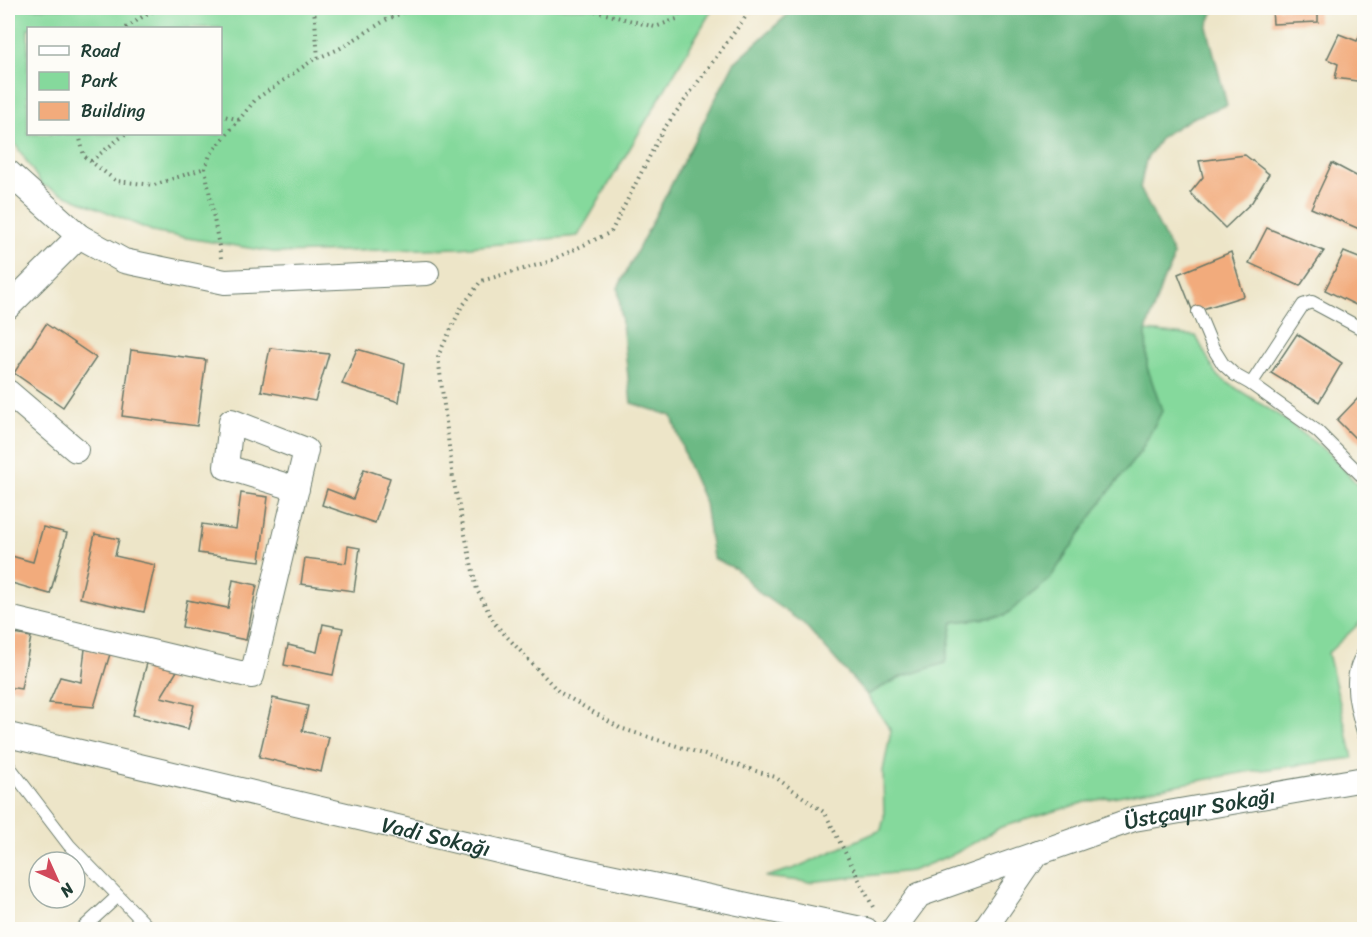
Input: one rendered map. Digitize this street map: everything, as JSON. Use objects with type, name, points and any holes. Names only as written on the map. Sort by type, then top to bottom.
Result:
[{"type":"street","points":[[8,172],[79,236],[124,261],[225,282],[427,273]]},
{"type":"street","points":[[8,307],[79,236]]},
{"type":"street","points":[[8,392],[76,450]]},
{"type":"street","points":[[8,618],[252,676],[297,489]]},
{"type":"street","name":"Vadi Sokağı","points":[[8,735],[558,866],[870,919]]},
{"type":"street","name":"Üstçayır Sokağı","points":[[893,930],[919,895],[1134,819],[1365,779]]},
{"type":"street","points":[[984,930],[1037,853]]},
{"type":"lane","points":[[1251,384],[1303,304],[1312,302],[1365,330]]},
{"type":"lane","points":[[1198,312],[1213,348],[1235,375],[1317,430],[1365,478]]},
{"type":"lane","points":[[1365,652],[1360,658],[1353,681],[1355,706],[1365,735]]},
{"type":"lane","points":[[8,765],[69,845],[151,930]]},
{"type":"lane","points":[[81,930],[118,896]]},
{"type":"path","points":[[127,27],[148,13],[162,8]]},
{"type":"path","points":[[314,8],[318,58]]},
{"type":"path","points":[[225,282],[205,168],[210,155],[256,99],[318,58],[339,49],[386,20],[412,8]]},
{"type":"path","points":[[583,8],[655,27],[677,19],[681,8]]},
{"type":"path","points":[[752,8],[663,130],[611,232],[548,262],[481,281],[461,308],[438,356],[453,479],[477,590],[495,624],[559,692],[621,729],[775,777],[825,813],[870,919]]},
{"type":"path","points":[[222,116],[240,120]]},
{"type":"path","points":[[79,135],[84,156],[116,181],[154,185],[205,168]]},
{"type":"path","points":[[91,161],[124,135]]},
{"type":"green space","points":[[8,8],[713,8],[578,236],[460,248],[279,253],[157,233],[42,185],[8,133]]},
{"type":"green space","points":[[795,8],[1215,8],[1207,27],[1227,105],[1192,118],[1162,136],[1146,160],[1140,188],[1173,254],[1171,267],[1164,278],[1146,331],[1147,367],[1162,411],[1140,452],[1102,501],[1049,580],[1004,616],[953,622],[945,663],[901,677],[867,695],[804,624],[761,594],[736,569],[713,558],[705,503],[688,465],[672,416],[631,403],[618,288],[734,63]]},
{"type":"green space","points":[[1146,331],[1196,336],[1217,376],[1280,416],[1331,455],[1364,492],[1364,619],[1328,653],[1353,758],[1246,772],[1086,802],[1001,827],[956,853],[912,871],[809,882],[765,877],[795,868],[881,830],[884,818],[883,771],[891,731],[867,695],[901,677],[945,663],[953,622],[1004,616],[1102,501],[1140,452],[1162,411],[1147,367]]},
{"type":"building","points":[[1272,8],[1318,8],[1318,22],[1273,24]]},
{"type":"building","points":[[1363,28],[1364,82],[1335,78],[1338,64],[1327,59],[1339,34],[1357,41]]},
{"type":"building","points":[[1245,155],[1269,174],[1252,202],[1225,228],[1190,193],[1203,177],[1199,161]]},
{"type":"building","points":[[1332,163],[1364,180],[1364,231],[1311,208]]},
{"type":"building","points":[[1267,228],[1324,251],[1300,286],[1249,263]]},
{"type":"building","points":[[1231,252],[1244,296],[1193,312],[1178,274]]},
{"type":"building","points":[[1344,252],[1364,260],[1364,309],[1325,290]]},
{"type":"building","points":[[46,324],[96,358],[63,407],[14,373]]},
{"type":"building","points":[[1297,334],[1342,363],[1319,402],[1271,373]]},
{"type":"building","points":[[270,348],[329,354],[315,401],[261,391]]},
{"type":"building","points":[[357,349],[405,363],[399,402],[342,384]]},
{"type":"building","points":[[131,350],[206,360],[197,426],[122,416]]},
{"type":"building","points":[[1364,392],[1364,447],[1337,420]]},
{"type":"building","points":[[364,469],[390,478],[375,523],[322,505],[327,489],[353,499]]},
{"type":"building","points":[[241,493],[268,497],[260,561],[198,553],[202,524],[236,529]]},
{"type":"building","points":[[43,527],[67,533],[50,594],[8,582],[8,555],[33,562]]},
{"type":"building","points":[[95,534],[119,539],[115,556],[155,565],[144,612],[80,598]]},
{"type":"building","points":[[348,546],[360,548],[354,591],[301,584],[305,558],[346,563]]},
{"type":"building","points":[[233,580],[257,585],[246,640],[182,627],[187,600],[228,608]]},
{"type":"building","points":[[323,624],[343,628],[333,675],[284,665],[288,645],[317,652]]},
{"type":"building","points":[[9,633],[31,637],[21,689],[8,687]]},
{"type":"building","points":[[85,649],[110,654],[94,707],[49,703],[60,677],[81,682]]},
{"type":"building","points":[[147,663],[177,671],[161,697],[194,705],[188,729],[133,715]]},
{"type":"building","points":[[273,698],[308,706],[302,731],[329,737],[321,772],[259,757]]}]
